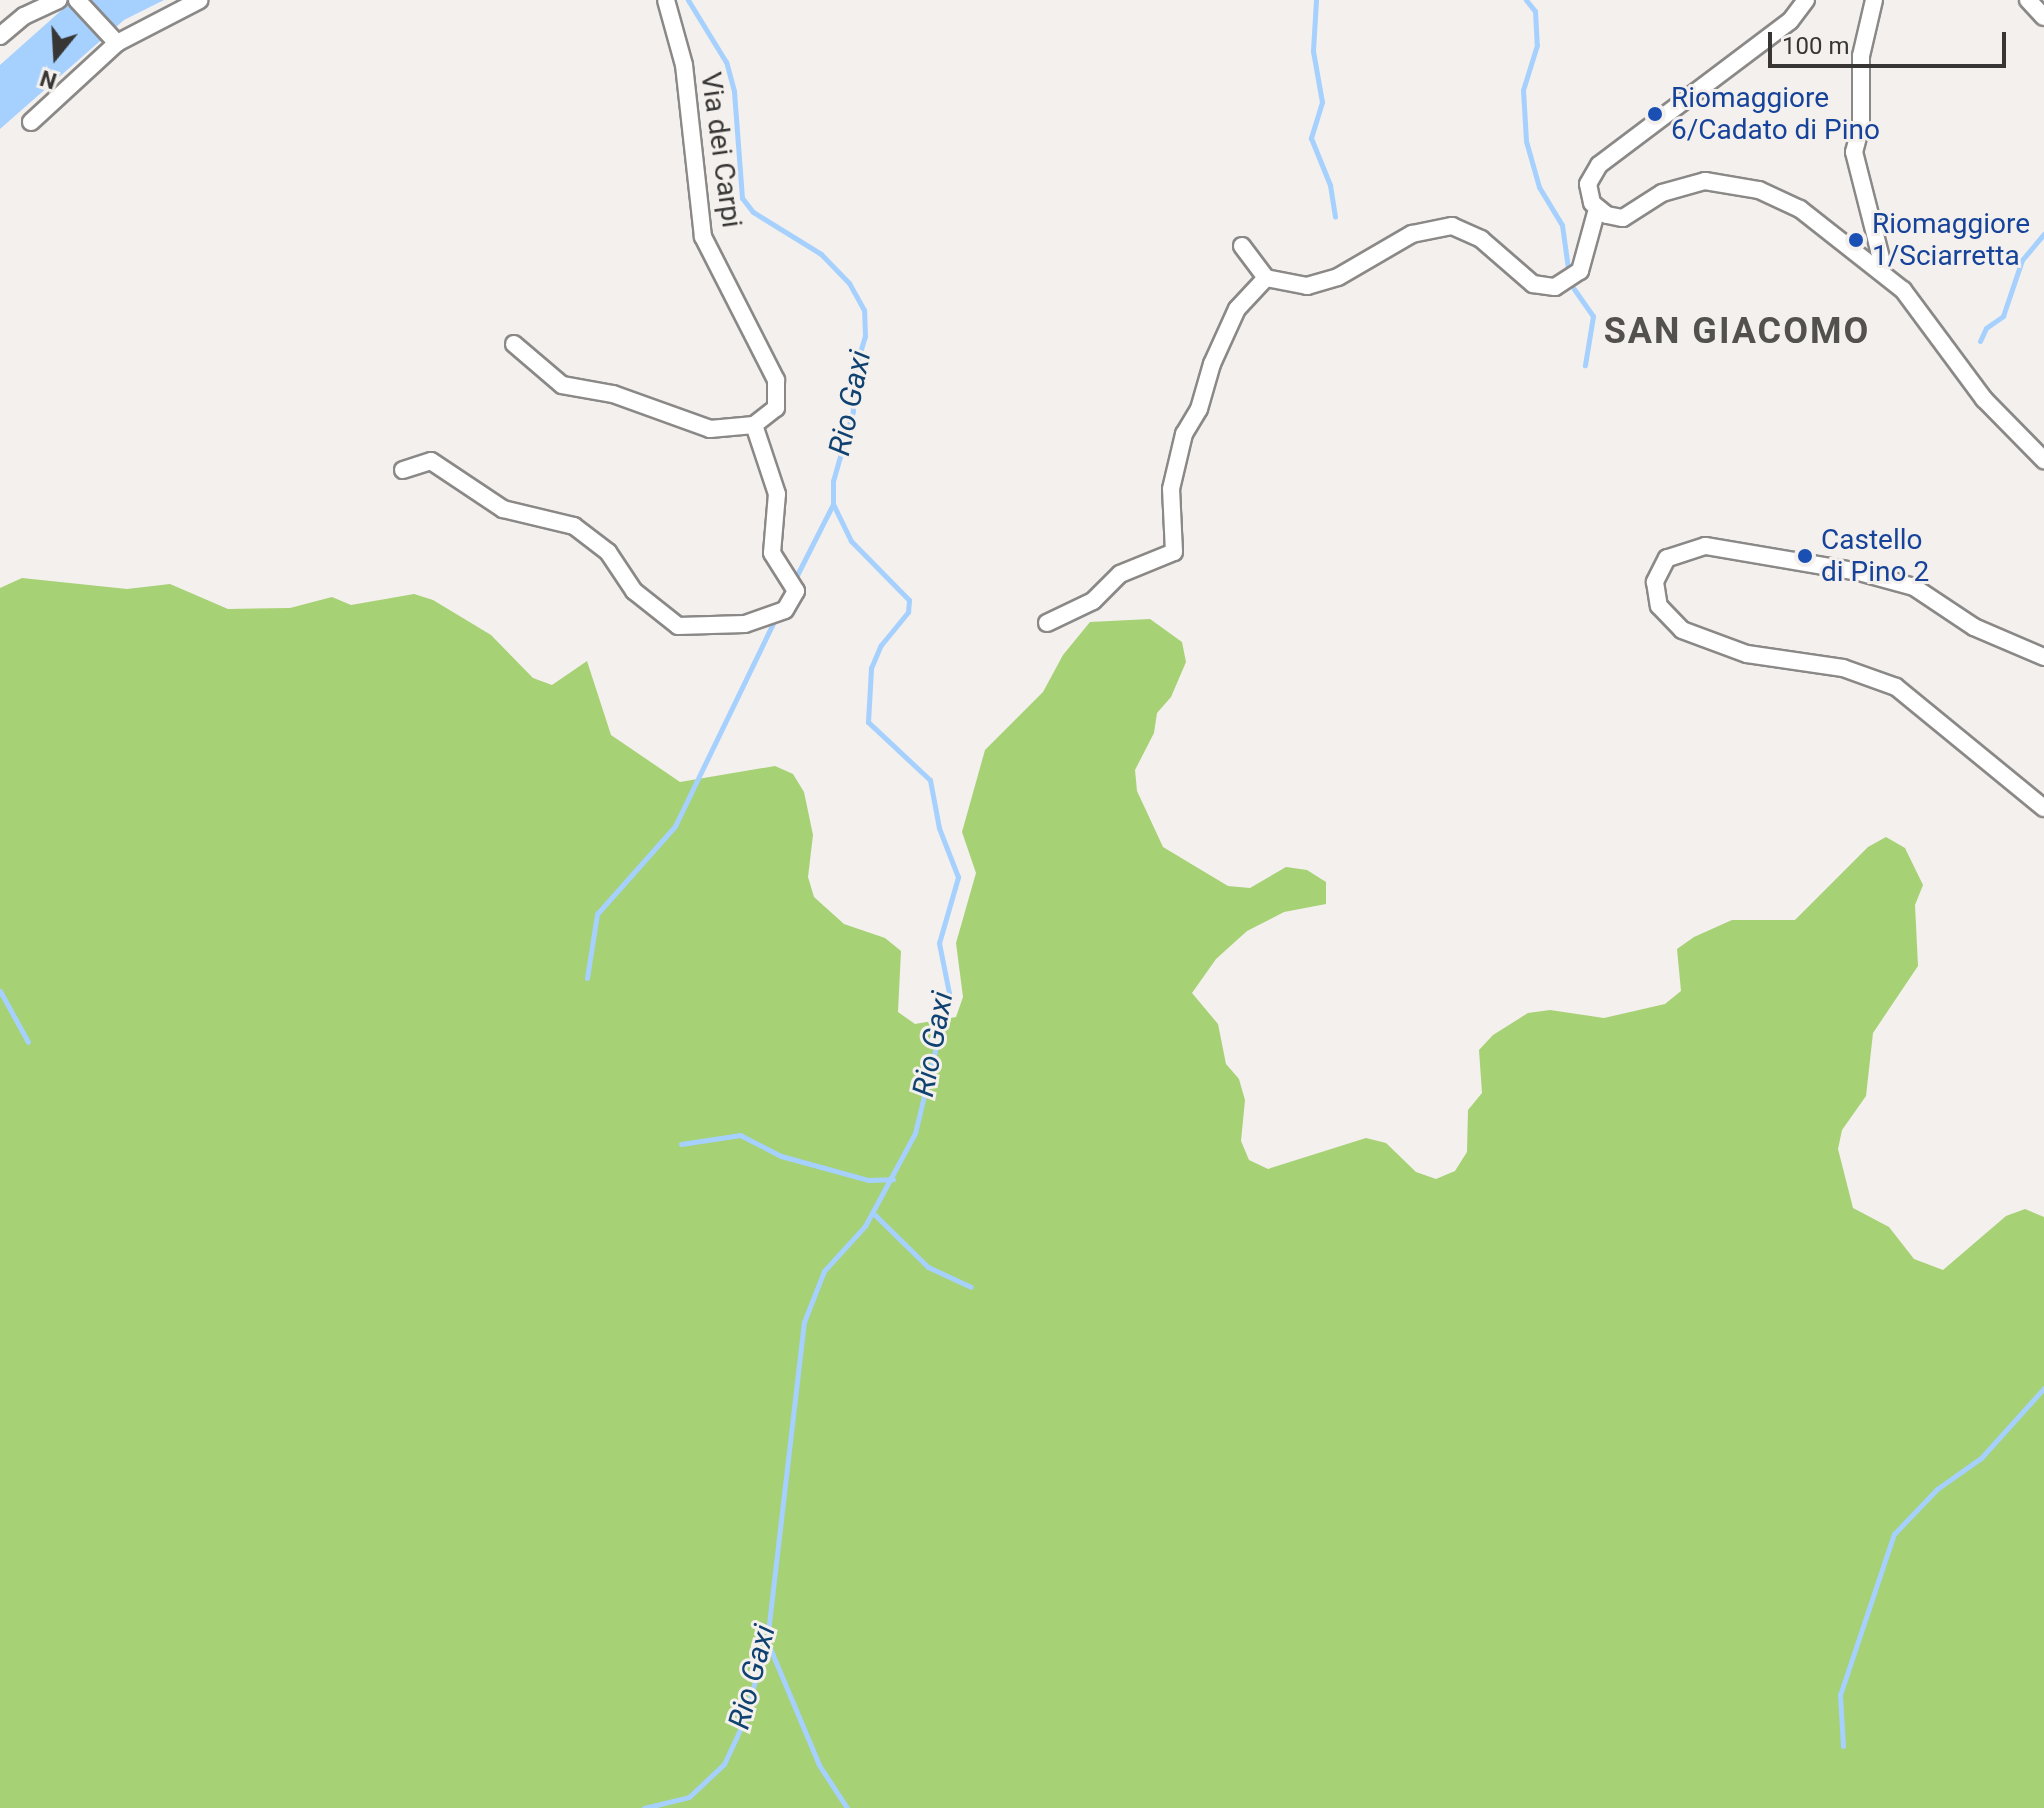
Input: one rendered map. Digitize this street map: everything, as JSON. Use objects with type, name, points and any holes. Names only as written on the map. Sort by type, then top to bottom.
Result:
[{"type":"street","points":[[0,36],[24,16],[59,0]]},
{"type":"street","points":[[77,0],[113,39]]},
{"type":"street","points":[[31,122],[113,39],[200,0]]},
{"type":"street","name":"Via dei Carpi","points":[[666,0],[684,65],[703,237],[779,389],[774,412],[754,425]]},
{"type":"street","points":[[1242,246],[1266,278],[1283,285],[1321,283],[1412,234],[1452,226],[1481,239],[1533,284],[1555,287],[1580,271],[1597,209],[1588,191],[1599,165],[1790,21],[1806,0]]},
{"type":"street","points":[[1874,0],[1861,56],[1861,126],[1854,152],[1882,262],[1879,269]]},
{"type":"street","points":[[2028,0],[2044,17]]},
{"type":"street","points":[[1597,209],[1623,218],[1688,183],[1746,188],[1800,209],[1879,269],[1919,307],[1984,399],[2044,460]]},
{"type":"street","points":[[1047,623],[1093,601],[1120,574],[1174,552],[1171,489],[1184,434],[1199,409],[1212,364],[1237,309],[1266,278]]},
{"type":"street","points":[[403,470],[431,461],[503,509],[574,526],[608,552],[634,591],[678,626],[745,624],[785,610],[796,591],[772,553],[777,494],[754,425],[710,429],[613,394],[562,385],[514,344]]},
{"type":"street","points":[[2044,657],[1974,627],[1914,587],[1859,572],[1705,546],[1667,558],[1655,582],[1659,606],[1682,630],[1747,654],[1843,668],[1896,687],[2044,808]]},
{"type":"green space","points":[[22,578],[127,589],[170,584],[228,609],[290,608],[332,597],[351,605],[414,594],[433,600],[491,635],[533,678],[552,685],[587,661],[611,735],[680,782],[775,766],[793,774],[804,792],[813,835],[808,877],[814,897],[844,924],[885,938],[901,951],[898,1012],[915,1024],[956,1017],[963,997],[956,943],[976,873],[962,832],[985,750],[1043,692],[1063,655],[1090,622],[1150,619],[1182,642],[1186,662],[1171,697],[1157,713],[1154,733],[1135,770],[1137,791],[1163,847],[1228,886],[1250,888],[1286,867],[1307,870],[1326,882],[1326,904],[1284,912],[1247,931],[1216,959],[1192,993],[1218,1024],[1226,1064],[1239,1079],[1245,1100],[1241,1141],[1249,1160],[1268,1169],[1366,1138],[1386,1143],[1416,1172],[1436,1179],[1455,1171],[1467,1152],[1468,1110],[1482,1093],[1479,1050],[1493,1035],[1528,1013],[1550,1010],[1604,1018],[1665,1004],[1681,991],[1677,949],[1694,937],[1732,920],[1795,920],[1868,847],[1886,837],[1905,848],[1923,885],[1915,905],[1918,966],[1873,1033],[1866,1096],[1842,1130],[1838,1149],[1853,1208],[1889,1227],[1914,1259],[1943,1270],[2006,1216],[2025,1209],[2044,1217],[2044,1808],[0,1808],[0,588]]},
{"type":"water","points":[[73,0],[164,0],[124,20],[0,129],[0,65]]},
{"type":"waterway","name":"Rio Gaxi","points":[[644,1808],[689,1797],[724,1764],[741,1728],[767,1641],[804,1322],[824,1271],[865,1226],[915,1133],[949,993],[939,943],[958,877],[939,828],[930,780],[868,722],[871,668],[881,645],[908,612],[909,600],[851,541],[833,504],[833,481],[853,411],[851,382],[865,336],[864,310],[849,283],[821,254],[753,212],[742,198],[734,91],[726,62],[688,0]]},
{"type":"waterway","points":[[1316,0],[1313,51],[1322,102],[1311,138],[1330,185],[1335,217]]},
{"type":"waterway","points":[[1526,0],[1535,11],[1537,45],[1523,90],[1526,141],[1539,187],[1562,225],[1568,268]]},
{"type":"waterway","points":[[1980,341],[1986,328],[2003,316],[2022,260],[2044,234]]},
{"type":"waterway","points":[[1574,289],[1593,316],[1585,365]]},
{"type":"waterway","points":[[795,579],[833,504]]},
{"type":"waterway","points":[[587,978],[597,914],[675,826],[776,617]]},
{"type":"waterway","points":[[0,991],[28,1042]]},
{"type":"waterway","points":[[681,1144],[740,1135],[781,1156],[868,1180],[893,1179]]},
{"type":"waterway","points":[[873,1213],[928,1267],[971,1287]]},
{"type":"waterway","points":[[1843,1746],[1840,1695],[1894,1534],[1937,1489],[1981,1458],[2044,1388]]},
{"type":"waterway","points":[[767,1641],[819,1765],[847,1808]]},
{"type":"place","name":"Riomaggiore 6/Cadato di Pino","points":[[1655,114]]},
{"type":"place","name":"Riomaggiore 1/Sciarretta","points":[[1856,240]]},
{"type":"place","name":"Castello di Pino 2","points":[[1805,556]]},
{"type":"district","name":"SAN GIACOMO","points":[[1737,332]]}]
